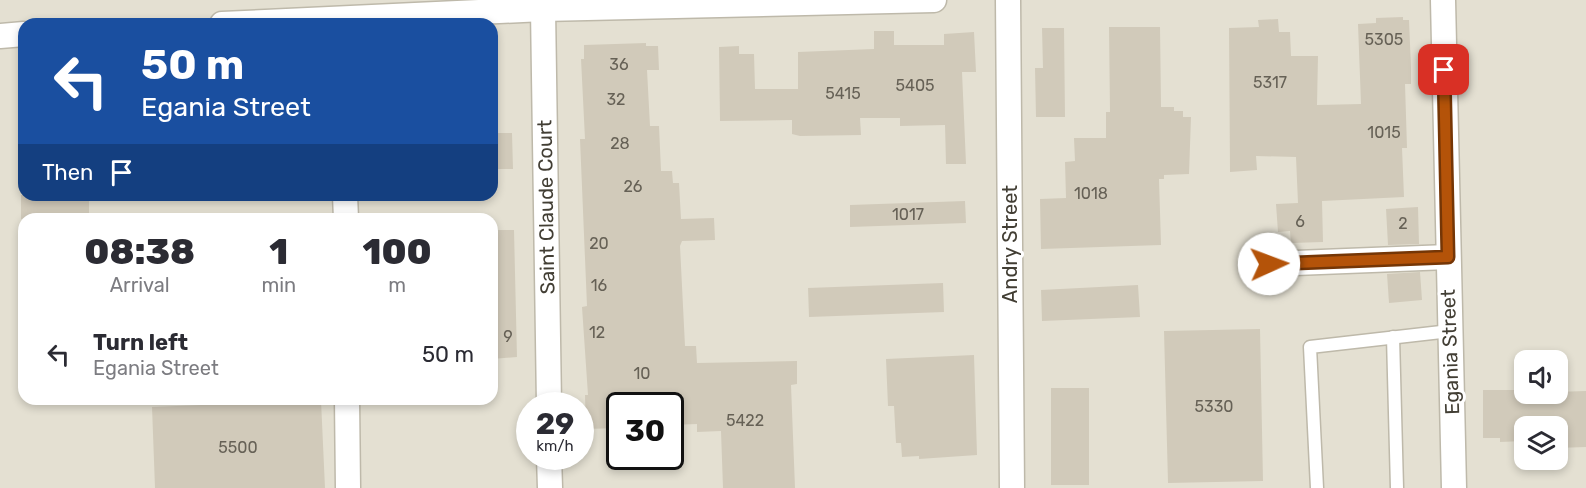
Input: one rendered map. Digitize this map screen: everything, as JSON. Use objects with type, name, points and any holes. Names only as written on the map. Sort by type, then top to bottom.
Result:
[{"type":"street","points":[[295,18],[344,14],[934,0]]},
{"type":"street","name":"Andry Street","points":[[1008,0],[1012,488]]},
{"type":"street","name":"Egania Street","points":[[1443,0],[1454,488]]},
{"type":"street","name":"Saint Claude Court","points":[[543,9],[549,392]]},
{"type":"street","points":[[0,36],[18,34]]},
{"type":"street","points":[[1269,264],[1448,257]]},
{"type":"street","points":[[347,405],[348,488]]},
{"type":"street","points":[[549,470],[550,488]]},
{"type":"lane","points":[[1317,488],[1310,347],[1450,331]]},
{"type":"lane","points":[[1393,337],[1397,488]]},
{"type":"shaded area","points":[[0,0],[1586,0],[1586,488],[0,488]]},
{"type":"building","points":[[1403,17],[1403,20],[1409,20],[1411,68],[1411,84],[1405,84],[1407,148],[1402,148],[1404,197],[1322,201],[1323,242],[1291,243],[1290,231],[1278,232],[1276,204],[1298,203],[1296,157],[1256,156],[1257,170],[1230,172],[1229,28],[1259,27],[1258,20],[1278,19],[1279,32],[1290,32],[1291,56],[1318,56],[1317,105],[1361,104],[1358,24],[1376,23],[1376,18]]},
{"type":"building","points":[[1109,27],[1160,27],[1161,107],[1174,107],[1174,111],[1183,111],[1183,117],[1191,117],[1189,174],[1164,175],[1164,179],[1159,179],[1161,245],[1041,249],[1040,199],[1066,198],[1065,162],[1075,161],[1074,138],[1106,138],[1106,112],[1110,112]]},
{"type":"building","points":[[1042,28],[1064,28],[1065,117],[1036,117],[1035,68],[1043,68]]},
{"type":"building","points":[[874,31],[894,31],[894,45],[944,45],[944,34],[974,32],[976,72],[962,72],[966,164],[946,164],[945,125],[900,126],[900,118],[860,118],[861,135],[800,136],[792,134],[792,120],[720,121],[719,47],[739,46],[739,54],[754,54],[755,89],[798,89],[798,52],[874,49]]},
{"type":"building","points":[[646,43],[646,46],[658,46],[659,70],[647,70],[650,126],[659,126],[661,171],[672,171],[673,183],[679,183],[681,219],[714,218],[715,240],[682,241],[680,246],[685,346],[696,346],[697,363],[797,361],[797,384],[791,385],[795,488],[723,488],[721,431],[697,432],[697,424],[684,424],[684,392],[606,392],[606,428],[594,429],[594,392],[588,392],[582,307],[587,306],[580,139],[585,139],[581,59],[584,59],[584,45]]},
{"type":"building","points":[[498,133],[512,133],[513,169],[498,169]]},
{"type":"building","points":[[21,201],[89,201],[89,213],[21,213]]},
{"type":"building","points":[[965,201],[966,223],[850,227],[850,205]]},
{"type":"building","points":[[1418,207],[1419,244],[1388,245],[1386,209]]},
{"type":"building","points":[[498,230],[514,230],[517,357],[498,359]]},
{"type":"building","points":[[1420,272],[1422,300],[1389,303],[1387,274]]},
{"type":"building","points":[[943,283],[944,312],[809,317],[808,288]]},
{"type":"building","points":[[1138,285],[1140,317],[1042,321],[1041,290]]},
{"type":"building","points":[[1260,329],[1263,481],[1168,483],[1164,331]]},
{"type":"building","points":[[974,355],[977,455],[919,459],[919,456],[902,457],[901,443],[896,443],[894,406],[888,406],[886,359]]},
{"type":"building","points":[[1051,388],[1089,388],[1089,485],[1051,485]]},
{"type":"building","points":[[1483,390],[1514,390],[1514,404],[1568,404],[1568,392],[1586,391],[1586,447],[1568,448],[1568,416],[1514,416],[1514,441],[1500,442],[1500,438],[1483,438]]},
{"type":"building","points":[[321,405],[325,488],[155,488],[152,407]]},
{"type":"route","points":[[1269,264],[1448,257],[1444,70]]}]
